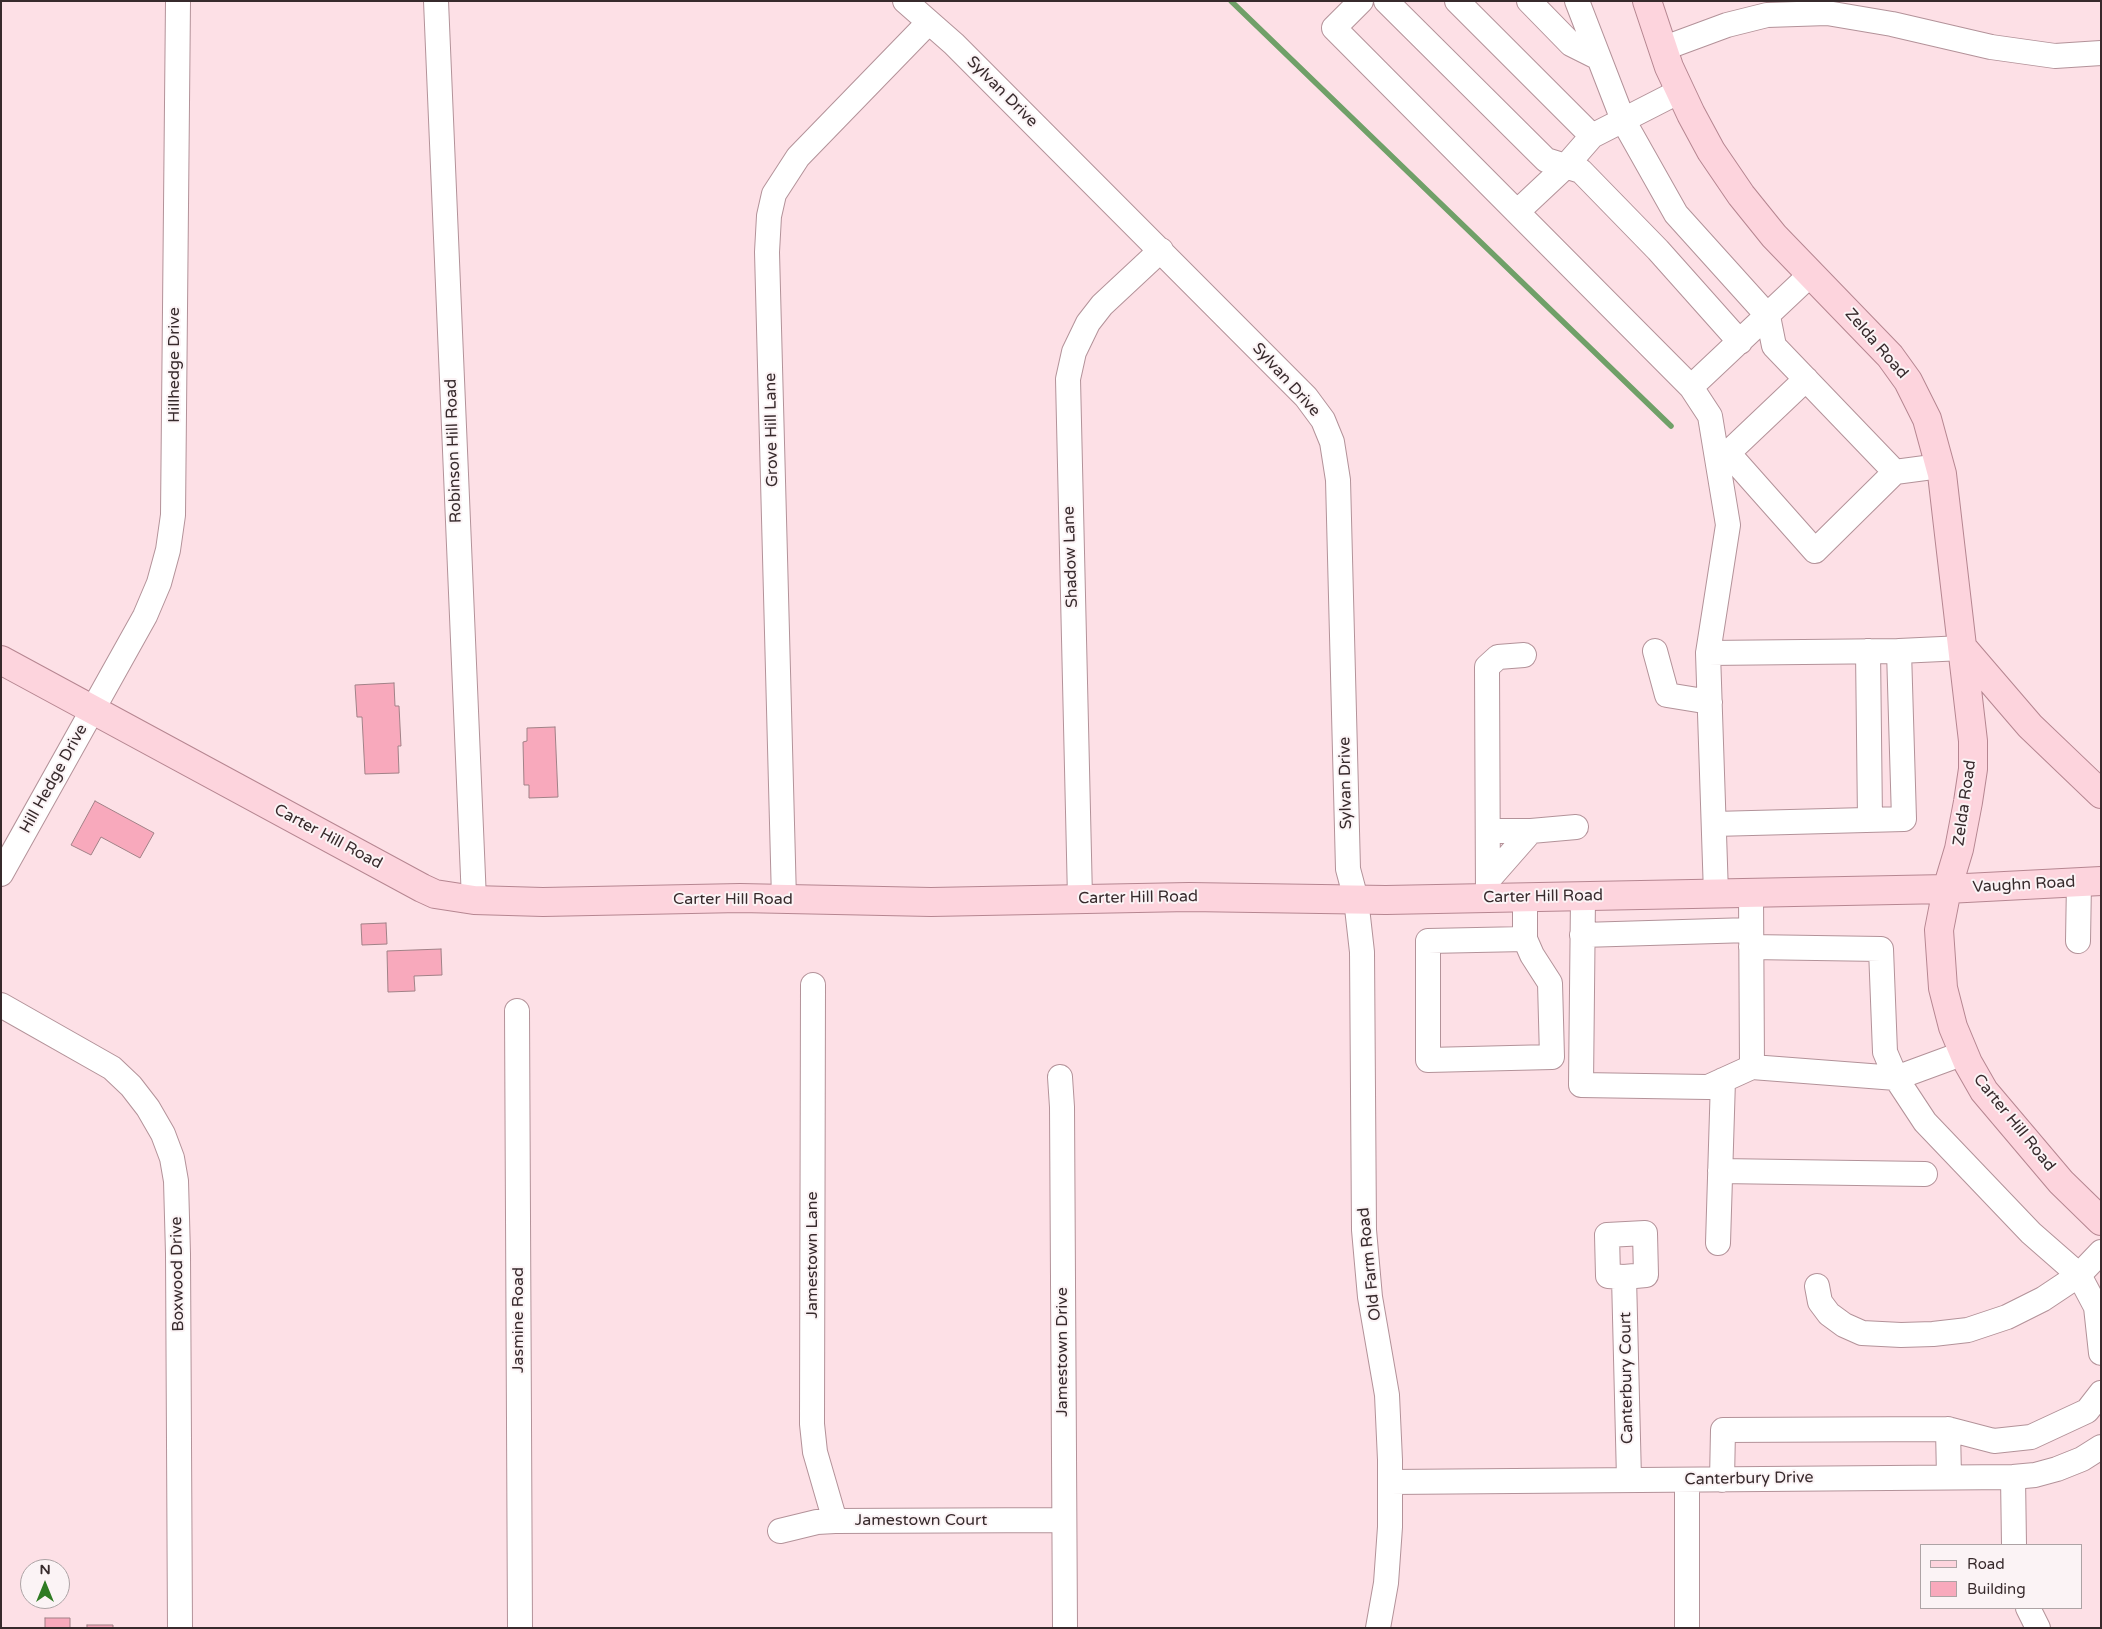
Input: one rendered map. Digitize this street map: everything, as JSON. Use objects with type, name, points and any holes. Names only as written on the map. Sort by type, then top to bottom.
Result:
[{"type":"main road","name":"Zelda Road","points":[[1647,1],[1662,49],[1680,91],[1712,151],[1741,195],[1774,236],[1890,356],[1908,381],[1927,419],[1940,466],[1973,741],[1973,770],[1960,849],[1947,889]]},
{"type":"main road","points":[[1963,648],[2030,726],[2101,794]]},
{"type":"main road","name":"Carter Hill Road","points":[[1,660],[422,888],[435,894],[474,900],[542,902],[784,899],[931,902],[1189,897],[1356,899],[1488,889],[1526,898],[1947,889],[1939,930],[1943,988],[1953,1027],[1964,1053],[1984,1091],[2041,1156],[2061,1182],[2101,1221]]},
{"type":"main road","name":"Vaughn Road","points":[[1947,889],[2090,881]]},
{"type":"street","name":"Hillhedge Drive","points":[[92,710],[145,616],[159,583],[172,531],[178,1]]},
{"type":"street","name":"Robinson Hill Road","points":[[436,1],[469,827],[474,900]]},
{"type":"street","name":"Sylvan Drive","points":[[906,1],[954,44],[1161,250],[1306,397],[1323,420],[1332,442],[1338,480],[1348,869],[1356,899]]},
{"type":"street","points":[[1361,1],[1334,28],[1691,387],[1710,416],[1722,455],[1728,525],[1708,653],[1716,894]]},
{"type":"street","points":[[1386,1],[1546,160],[1581,171],[1658,250],[1740,342]]},
{"type":"street","points":[[1457,1],[1592,136]]},
{"type":"street","points":[[1529,1],[1571,44],[1599,58]]},
{"type":"street","points":[[1577,1],[1623,120],[1676,214],[1768,316],[1774,346],[1895,472]]},
{"type":"street","points":[[1662,49],[1727,25],[1766,15],[1827,13],[1892,24],[2000,48],[2055,56],[2101,53]]},
{"type":"street","name":"Grove Hill Lane","points":[[784,899],[767,252],[768,216],[774,194],[798,157],[928,22]]},
{"type":"street","points":[[1517,212],[1565,167],[1592,136],[1680,91]]},
{"type":"street","name":"Shadow Lane","points":[[1080,898],[1068,379],[1074,352],[1088,323],[1109,298],[1161,250]]},
{"type":"street","points":[[1691,387],[1811,274]]},
{"type":"street","points":[[1722,455],[1806,379]]},
{"type":"street","points":[[1722,455],[1814,551],[1895,472],[1940,466]]},
{"type":"street","points":[[1708,653],[1899,651],[1963,648]]},
{"type":"street","points":[[1655,651],[1667,695],[1710,702]]},
{"type":"street","points":[[1868,651],[1870,820]]},
{"type":"street","points":[[1714,824],[1904,819],[1899,651]]},
{"type":"street","points":[[1488,889],[1487,667],[1498,657],[1524,655]]},
{"type":"street","name":"Hill Hedge Drive","points":[[1,874],[92,710]]},
{"type":"street","points":[[1488,832],[1531,832],[1576,827]]},
{"type":"street","points":[[1488,889],[1531,832]]},
{"type":"street","points":[[2078,941],[2090,881]]},
{"type":"street","points":[[1751,893],[1752,1067]]},
{"type":"street","points":[[1583,897],[1581,1085],[1708,1087],[1752,1067],[1896,1078],[1964,1053]]},
{"type":"street","points":[[1526,898],[1526,939],[1532,955],[1550,983],[1552,1057],[1428,1060],[1428,941],[1526,939]]},
{"type":"street","name":"Old Farm Road","points":[[1356,899],[1362,952],[1364,1230],[1370,1297],[1387,1395],[1390,1482],[1386,1583],[1378,1628]]},
{"type":"street","points":[[1582,936],[1750,939],[1881,949],[1885,1052],[1896,1078],[1925,1122],[2031,1233],[2079,1275],[2096,1307],[2101,1354]]},
{"type":"street","name":"Jamestown Lane","points":[[813,986],[812,1424],[815,1452],[835,1521]]},
{"type":"street","name":"Boxwood Drive","points":[[1,1005],[112,1068],[131,1086],[148,1108],[163,1134],[172,1158],[176,1181],[178,1254],[180,1628]]},
{"type":"street","name":"Jasmine Road","points":[[517,1011],[520,1628]]},
{"type":"street","name":"Jamestown Drive","points":[[1060,1077],[1062,1107],[1064,1628]]},
{"type":"street","points":[[1718,1244],[1723,1080]]},
{"type":"street","points":[[1720,1171],[1925,1174]]},
{"type":"street","points":[[1817,1286],[1820,1302],[1829,1314],[1844,1325],[1862,1333],[1901,1336],[1968,1330],[2007,1317],[2043,1300],[2079,1275],[2101,1252]]},
{"type":"street","name":"Canterbury Court","points":[[1624,1277],[1629,1479]]},
{"type":"street","points":[[1722,1480],[1723,1430],[1948,1429],[1994,1441],[2031,1437],[2087,1411],[2098,1398]]},
{"type":"street","points":[[1948,1429],[1949,1477]]},
{"type":"street","name":"Canterbury Drive","points":[[1390,1482],[1629,1479],[1722,1480],[2035,1475],[2058,1469],[2082,1459],[2101,1447]]},
{"type":"street","points":[[2013,1476],[2014,1544]]},
{"type":"street","points":[[1687,1480],[1687,1628]]},
{"type":"street","name":"Jamestown Court","points":[[780,1531],[817,1522],[835,1521],[1064,1520]]},
{"type":"street","points":[[2028,1609],[2038,1628]]},
{"type":"building","points":[[394,683],[395,706],[399,706],[401,746],[398,746],[399,773],[365,774],[362,717],[357,717],[355,685]]},
{"type":"building","points":[[555,727],[558,797],[529,798],[529,785],[524,785],[523,742],[527,741],[527,728]]},
{"type":"building","points":[[95,801],[154,833],[140,858],[101,837],[91,855],[71,845]]},
{"type":"building","points":[[386,923],[387,944],[362,945],[361,924]]},
{"type":"building","points":[[441,949],[442,975],[414,976],[415,991],[388,992],[387,951]]},
{"type":"building","points":[[45,1618],[70,1618],[70,1628],[45,1628]]},
{"type":"building","points":[[87,1625],[113,1625],[113,1628],[87,1628]]},
{"type":"waterway","points":[[1231,1],[1671,426]]}]
